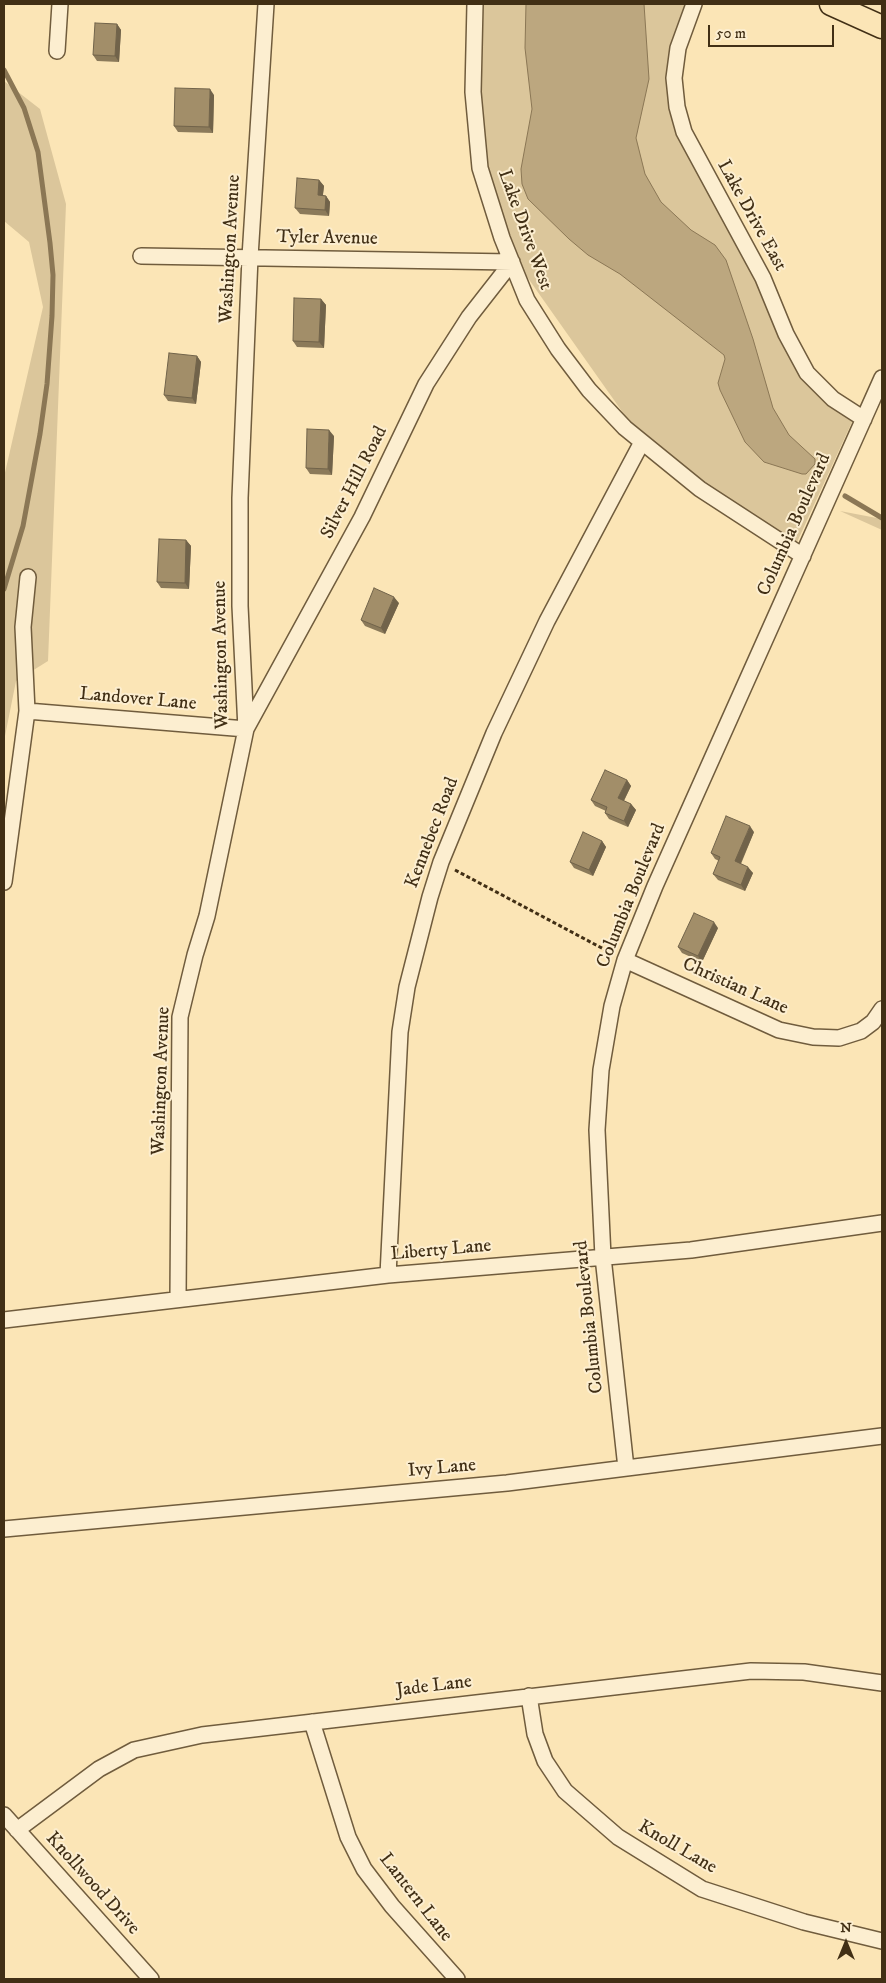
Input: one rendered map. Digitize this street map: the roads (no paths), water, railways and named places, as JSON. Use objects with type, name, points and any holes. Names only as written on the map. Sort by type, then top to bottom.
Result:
[{"type":"main road","points":[[831,4],[882,28]]},
{"type":"street","points":[[57,51],[60,4]]},
{"type":"street","name":"Washington Avenue","points":[[178,1298],[180,1017],[195,955],[207,916],[246,729],[240,606],[240,498],[250,258],[266,4]]},
{"type":"street","name":"Lake Drive West","points":[[475,4],[473,92],[480,168],[502,238],[527,300],[558,350],[589,390],[625,428],[700,489],[803,556]]},
{"type":"street","name":"Lake Drive East","points":[[694,4],[678,48],[674,78],[677,107],[684,132],[763,278],[786,334],[807,372],[833,399],[864,418]]},
{"type":"street","name":"Tyler Avenue","points":[[141,256],[512,262]]},
{"type":"street","name":"Silver Hill Road","points":[[246,729],[362,517],[426,384],[469,317],[512,262]]},
{"type":"street","name":"Columbia Boulevard","points":[[626,1468],[602,1257],[597,1130],[601,1070],[612,1006],[625,960],[655,886],[882,378]]},
{"type":"street","name":"Kennebec Road","points":[[388,1275],[400,1032],[407,986],[417,943],[441,862],[494,733],[547,621],[642,442]]},
{"type":"street","points":[[4,882],[28,711],[23,627],[28,577]]},
{"type":"street","name":"Landover Lane","points":[[28,711],[246,729]]},
{"type":"street","name":"Christian Lane","points":[[625,960],[779,1030],[813,1037],[839,1038],[861,1031],[873,1022],[882,1009]]},
{"type":"street","name":"Liberty Lane","points":[[4,1320],[178,1298],[388,1275],[691,1250],[882,1223]]},
{"type":"street","name":"Ivy Lane","points":[[4,1529],[507,1483],[882,1436]]},
{"type":"street","name":"Jade Lane","points":[[17,1830],[99,1769],[134,1750],[202,1735],[751,1671],[804,1672],[882,1683]]},
{"type":"street","name":"Knoll Lane","points":[[529,1696],[535,1734],[545,1761],[565,1790],[618,1837],[702,1889],[804,1922],[882,1941]]},
{"type":"street","name":"Lantern Lane","points":[[312,1722],[348,1836],[364,1868],[392,1906],[456,1979]]},
{"type":"street","name":"Knollwood Drive","points":[[4,1815],[151,1979]]},
{"type":"waterway","points":[[4,70],[24,108],[38,152],[53,275],[47,384],[40,434],[23,526],[4,589]]},
{"type":"waterway","points":[[845,496],[882,518]]}]
